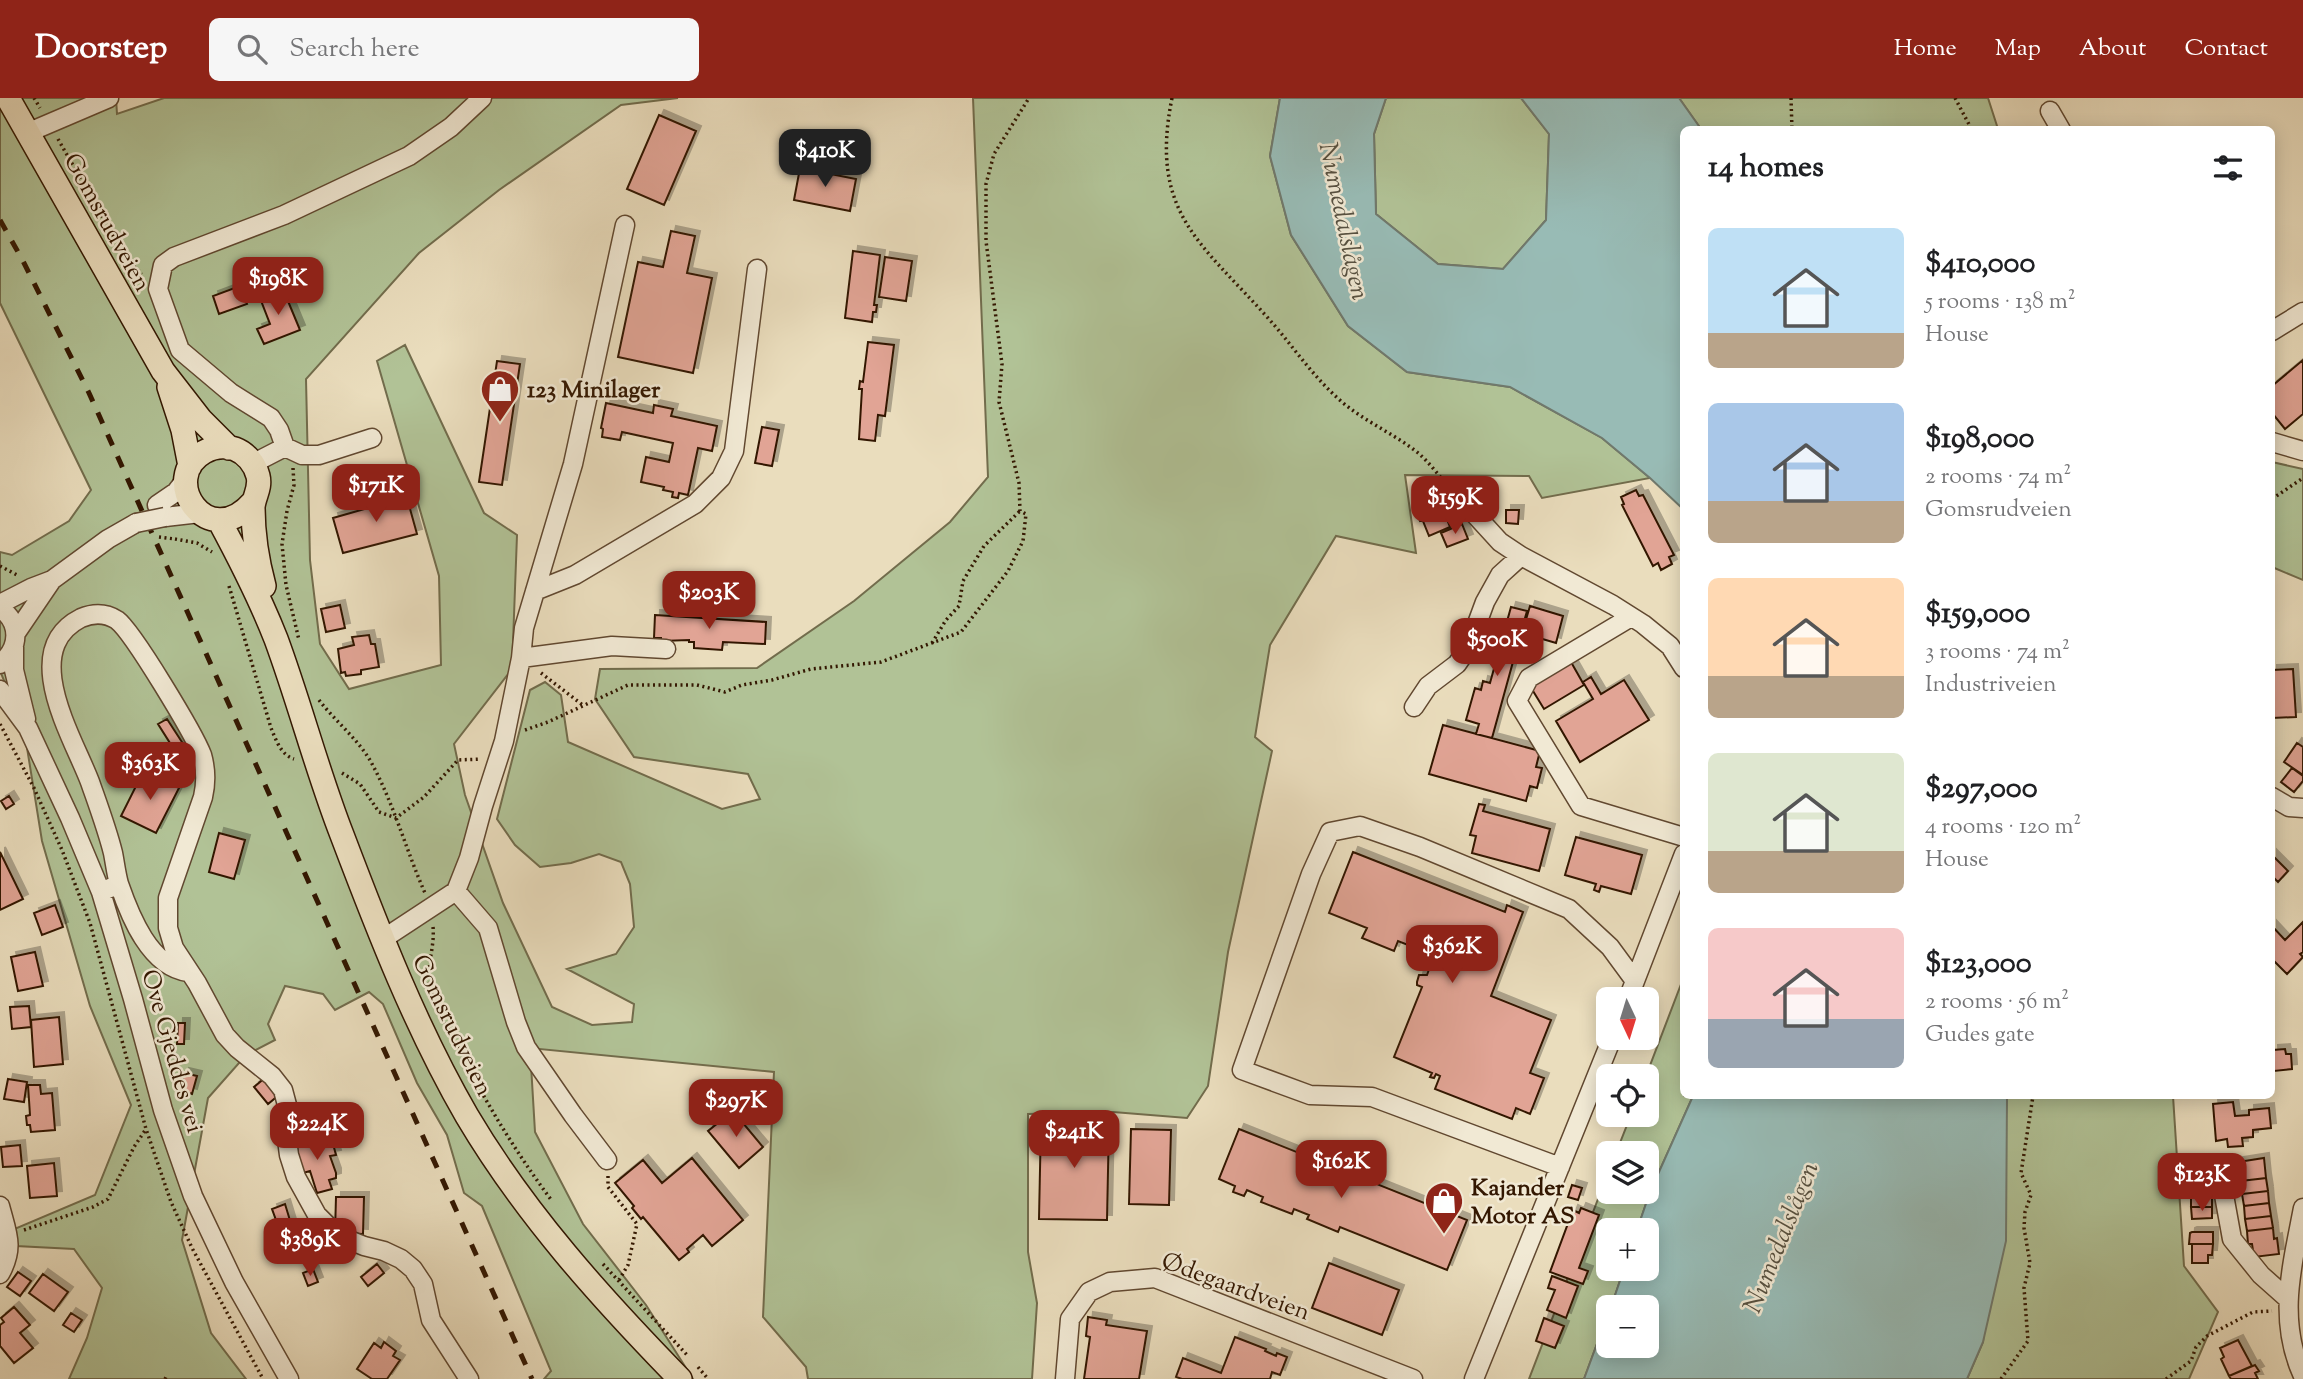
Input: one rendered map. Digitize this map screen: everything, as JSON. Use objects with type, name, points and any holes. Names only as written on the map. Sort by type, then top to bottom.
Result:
[{"type":"main road","name":"Gomsrudveien","points":[[8,98],[38,128],[163,370],[183,430],[188,472]]},
{"type":"main road","name":"Gomsrudveien","points":[[163,370],[201,419],[229,448]]},
{"type":"main road","points":[[215,447],[229,448],[242,453],[252,464],[259,480],[259,488],[253,502],[238,517],[209,516],[188,498],[188,472],[198,456],[206,450],[215,447]]},
{"type":"main road","name":"Gomsrudveien","points":[[253,502],[256,549],[275,638]]},
{"type":"main road","name":"Gomsrudveien","points":[[209,516],[242,561],[275,638],[341,832],[383,939],[443,1071],[467,1116],[502,1171],[567,1256],[676,1378]]},
{"type":"street","points":[[38,128],[109,98]]},
{"type":"street","points":[[372,439],[319,456],[302,454],[285,447],[271,418],[231,393],[180,351],[158,289],[163,265],[174,257],[284,215],[409,156],[452,127],[482,98]]},
{"type":"street","points":[[2050,111],[2059,126]]},
{"type":"street","points":[[383,939],[456,891],[469,858],[504,741],[521,658],[524,628],[573,464],[625,225]]},
{"type":"street","points":[[535,591],[575,575],[695,505],[721,478],[734,451],[757,269]]},
{"type":"street","points":[[2275,329],[2303,312]]},
{"type":"street","points":[[2275,443],[2303,451]]},
{"type":"street","points":[[252,464],[285,447]]},
{"type":"street","points":[[15,640],[12,620],[0,606],[31,587],[52,580],[87,553],[132,525],[161,511],[188,472]]},
{"type":"street","points":[[1468,507],[1500,542],[1613,605],[1670,646],[1680,662]]},
{"type":"street","points":[[161,511],[209,516]]},
{"type":"street","points":[[1413,707],[1428,686],[1457,664],[1468,648],[1485,602],[1500,575],[1521,556]]},
{"type":"street","points":[[0,664],[10,655],[15,640],[52,580]]},
{"type":"street","points":[[188,972],[170,967],[149,945],[131,916],[118,884],[108,836],[90,782],[59,708],[52,680],[52,661],[59,641],[71,626],[91,615],[110,617],[122,625],[191,733],[204,763],[203,797],[168,898],[169,936],[178,956],[197,983],[225,1035],[272,1076],[283,1090],[287,1105],[289,1156],[296,1177],[317,1215],[337,1235],[384,1251],[401,1259],[413,1269],[423,1284],[430,1320],[469,1379]]},
{"type":"street","points":[[1631,617],[1528,678],[1517,701],[1581,806],[1680,837]]},
{"type":"street","name":"Ove Gjeddes vei","points":[[15,640],[13,670],[28,728],[101,892],[163,1111],[184,1173],[234,1282],[289,1379]]},
{"type":"street","points":[[521,658],[612,646],[666,649]]},
{"type":"street","name":"Ove Gjeddes vei","points":[[0,690],[28,728]]},
{"type":"street","points":[[2275,799],[2289,807],[2303,808]]},
{"type":"street","points":[[1560,1167],[1372,1097],[1310,1095],[1242,1070],[1311,874],[1330,832],[1360,826],[1420,847],[1569,909],[1609,947],[1635,981]]},
{"type":"street","points":[[1633,987],[1680,864]]},
{"type":"street","points":[[101,892],[118,884]]},
{"type":"street","points":[[456,891],[488,928],[526,1047],[607,1160]]},
{"type":"street","points":[[1474,1379],[1607,1050]]},
{"type":"street","points":[[2222,1184],[2232,1239],[2288,1304]]},
{"type":"street","points":[[0,1206],[9,1235],[9,1247],[0,1274]]},
{"type":"street","points":[[2303,1208],[2288,1304],[2294,1355],[2303,1376]]},
{"type":"street","name":"Ødegaardveien","points":[[1065,1379],[1070,1319],[1089,1292],[1110,1282],[1154,1278],[1413,1379]]},
{"type":"path","points":[[34,98],[38,128],[127,260],[158,289]]},
{"type":"path","points":[[932,644],[958,606],[964,581],[984,546],[1020,511],[1019,483],[999,402],[1002,364],[986,241],[986,184],[995,154],[1029,98]]},
{"type":"path","points":[[1172,98],[1166,156],[1176,204],[1188,229],[1275,326],[1320,382],[1344,404],[1416,450],[1468,507]]},
{"type":"path","points":[[1791,98],[1792,126]]},
{"type":"path","points":[[1955,98],[1970,126]]},
{"type":"path","points":[[285,447],[292,463],[294,485],[282,544],[286,585],[300,644]]},
{"type":"path","points":[[2275,497],[2303,478]]},
{"type":"path","points":[[504,741],[628,685],[697,685],[725,692],[742,685],[811,669],[881,662],[961,632],[1008,571],[1023,541],[1026,514],[1020,511]]},
{"type":"path","points":[[175,539],[197,543],[216,554]]},
{"type":"path","points":[[0,566],[13,571],[26,582]]},
{"type":"path","points":[[228,583],[278,745],[289,758],[302,761]]},
{"type":"path","points":[[521,658],[584,706]]},
{"type":"path","points":[[315,690],[320,701],[370,760],[432,909],[434,936],[428,973],[436,1003],[505,1134],[558,1209]]},
{"type":"path","points":[[396,818],[424,797],[458,760],[497,758]]},
{"type":"path","points":[[340,772],[360,784],[379,812],[396,818]]},
{"type":"path","points":[[2001,1379],[2028,1341],[2024,1288],[2031,1263],[2024,1228],[2025,1212],[2031,1195],[2021,1173],[2033,1099]]},
{"type":"path","points":[[9,1235],[93,1207],[108,1199],[146,1129]]},
{"type":"path","points":[[607,1160],[608,1186],[638,1224],[628,1265],[619,1280]]},
{"type":"path","points":[[600,1261],[708,1379]]},
{"type":"path","points":[[2166,1379],[2191,1361],[2196,1347],[2207,1336],[2253,1312],[2288,1304]]},
{"type":"green space","points":[[0,98],[116,98],[117,114],[164,98],[678,98],[621,105],[499,190],[419,253],[306,379],[310,560],[320,644],[349,689],[441,665],[439,576],[377,361],[405,345],[484,513],[517,535],[512,669],[454,744],[465,795],[503,903],[552,1007],[592,1025],[632,1022],[634,1004],[567,969],[616,954],[634,927],[630,884],[621,862],[599,854],[571,863],[540,867],[515,845],[497,819],[530,690],[545,682],[561,695],[568,742],[722,809],[760,799],[748,774],[634,757],[595,699],[600,669],[757,668],[854,601],[950,522],[988,477],[973,98],[1280,98],[1270,156],[1291,235],[1348,326],[1407,372],[1510,387],[1602,438],[1650,478],[1542,498],[1529,476],[1405,475],[1416,553],[1336,536],[1270,645],[1255,737],[1272,751],[1228,952],[1208,1086],[1187,1118],[1113,1112],[1028,1114],[1028,1252],[1037,1303],[1032,1379],[808,1379],[806,1367],[763,1317],[774,1072],[530,1048],[535,1132],[583,1224],[646,1305],[693,1379],[544,1379],[551,1371],[482,1206],[464,1193],[447,1135],[417,1083],[383,1004],[369,992],[335,1010],[323,994],[285,986],[268,1024],[275,1040],[246,1055],[208,1098],[182,1240],[211,1333],[246,1379],[69,1379],[87,1338],[102,1288],[74,1249],[16,1246],[12,1230],[95,1195],[131,1105],[90,1006],[42,841],[24,729],[0,671],[0,552],[12,555],[69,521],[91,490],[0,303]]},
{"type":"green space","points":[[1386,98],[1521,98],[1549,134],[1546,220],[1503,269],[1438,264],[1376,214],[1374,134]]},
{"type":"green space","points":[[1679,98],[1988,98],[1997,126],[1699,126]]},
{"type":"green space","points":[[2275,463],[2303,469],[2303,580],[2275,568]]},
{"type":"green space","points":[[1680,987],[1680,1099],[1692,1099],[1659,1172],[1659,1141],[1621,1141],[1626,1127],[1659,1127],[1659,1064],[1651,1064],[1656,1050],[1659,1050],[1659,1042]]},
{"type":"green space","points":[[2007,1099],[2173,1099],[2184,1266],[2218,1312],[2189,1379],[1967,1379],[1983,1342]]},
{"type":"green space","points":[[1596,1204],[1646,1204],[1641,1218],[1596,1218],[1596,1281],[1620,1281],[1615,1295],[1596,1295],[1596,1346],[1584,1379],[1529,1379]]},
{"type":"water","name":"Numedalslågen","points":[[1280,98],[1386,98],[1374,134],[1376,214],[1438,264],[1503,269],[1546,220],[1549,134],[1521,98],[1679,98],[1699,126],[1680,126],[1680,506],[1602,438],[1510,387],[1407,372],[1348,326],[1291,235],[1270,156]]},
{"type":"water","name":"Numedalslågen","points":[[1692,1099],[2007,1099],[2006,1241],[1983,1342],[1967,1379],[1584,1379],[1596,1346],[1596,1358],[1659,1358],[1659,1295],[1615,1295],[1620,1281],[1659,1281],[1659,1218],[1641,1218],[1646,1204],[1659,1204],[1659,1172]]},
{"type":"building","points":[[659,115],[696,131],[664,205],[627,189]]},
{"type":"building","points":[[800,168],[856,179],[850,211],[794,200]]},
{"type":"building","points":[[671,231],[695,236],[687,273],[712,278],[693,373],[618,357],[638,262],[663,267]]},
{"type":"building","points":[[853,251],[880,255],[874,305],[877,305],[872,322],[845,318]]},
{"type":"building","points":[[885,257],[912,261],[906,301],[879,297]]},
{"type":"building","points":[[240,286],[247,304],[219,314],[213,296]]},
{"type":"building","points":[[283,289],[300,330],[264,344],[257,329],[270,324],[260,298]]},
{"type":"building","points":[[868,342],[894,345],[885,416],[878,415],[875,441],[859,439],[862,389],[859,389],[860,381],[863,382]]},
{"type":"building","points":[[2303,360],[2303,414],[2285,429],[2275,417],[2275,383]]},
{"type":"building","name":"123 Minilager","points":[[497,361],[520,364],[502,485],[479,482]]},
{"type":"building","points":[[606,403],[653,413],[654,405],[673,409],[671,416],[717,426],[712,451],[698,448],[688,495],[679,493],[678,498],[672,497],[673,492],[663,490],[664,487],[641,482],[646,457],[669,462],[673,443],[622,432],[620,440],[602,437]]},
{"type":"building","points":[[762,427],[779,430],[772,466],[755,463]]},
{"type":"building","points":[[390,490],[393,502],[407,498],[417,534],[343,553],[333,518],[375,506],[372,495]]},
{"type":"building","points":[[1636,490],[1639,496],[1643,495],[1674,555],[1669,557],[1672,564],[1661,570],[1658,563],[1653,566],[1622,505],[1624,504],[1621,497]]},
{"type":"building","points":[[1434,497],[1440,512],[1420,521],[1414,506]]},
{"type":"building","points":[[1506,510],[1519,510],[1518,524],[1506,523]]},
{"type":"building","points":[[1444,512],[1450,527],[1429,536],[1423,521]]},
{"type":"building","points":[[1462,524],[1468,539],[1447,547],[1441,533]]},
{"type":"building","points":[[340,605],[345,628],[326,632],[321,609]]},
{"type":"building","points":[[1530,606],[1563,616],[1556,643],[1522,633]]},
{"type":"building","points":[[1511,607],[1527,611],[1492,738],[1476,734],[1479,724],[1466,720],[1475,688],[1481,690],[1483,681],[1490,683]]},
{"type":"building","points":[[655,615],[766,622],[765,644],[723,642],[722,650],[694,648],[694,642],[689,640],[661,641],[661,638],[654,638]]},
{"type":"building","points":[[369,635],[371,644],[375,644],[379,667],[361,670],[361,674],[346,676],[345,672],[341,673],[338,649],[354,645],[352,637]]},
{"type":"building","points":[[1571,662],[1584,685],[1544,709],[1530,686]]},
{"type":"building","points":[[2293,669],[2296,717],[2275,718],[2275,670]]},
{"type":"building","points":[[1591,677],[1601,694],[1624,680],[1649,720],[1580,762],[1556,721],[1593,699],[1583,682]]},
{"type":"building","points":[[167,719],[191,756],[182,762],[158,724]]},
{"type":"building","points":[[1443,725],[1540,751],[1536,767],[1542,768],[1537,788],[1530,786],[1526,801],[1429,774]]},
{"type":"building","points":[[2297,743],[2303,747],[2303,775],[2284,762]]},
{"type":"building","points":[[2292,768],[2303,776],[2303,781],[2294,792],[2281,782]]},
{"type":"building","points":[[144,770],[179,788],[156,833],[121,816]]},
{"type":"building","points":[[9,796],[14,804],[6,809],[1,801]]},
{"type":"building","points":[[1479,804],[1485,805],[1483,811],[1550,829],[1539,871],[1472,853],[1476,836],[1470,835]]},
{"type":"building","points":[[219,833],[245,840],[234,879],[209,872]]},
{"type":"building","points":[[1576,837],[1642,855],[1631,894],[1601,886],[1599,892],[1594,890],[1596,884],[1565,875]]},
{"type":"building","points":[[0,852],[23,899],[0,910]]},
{"type":"building","points":[[1353,852],[1505,912],[1507,905],[1523,912],[1491,996],[1551,1020],[1530,1073],[1544,1078],[1530,1114],[1516,1108],[1512,1119],[1435,1089],[1440,1076],[1436,1074],[1434,1078],[1430,1077],[1432,1073],[1394,1057],[1422,987],[1417,985],[1419,975],[1427,975],[1434,955],[1398,941],[1394,951],[1362,938],[1367,928],[1329,913]]},
{"type":"building","points":[[2275,858],[2288,871],[2278,882],[2275,879]]},
{"type":"building","points":[[55,905],[63,927],[42,935],[34,913]]},
{"type":"building","points":[[2303,922],[2303,952],[2300,954],[2303,957],[2287,974],[2275,962],[2275,929],[2285,940]]},
{"type":"building","points":[[35,952],[43,986],[18,991],[11,957]]},
{"type":"building","points":[[29,1006],[31,1027],[12,1029],[10,1007]]},
{"type":"building","points":[[59,1017],[63,1064],[34,1067],[31,1020]]},
{"type":"building","points":[[178,1023],[185,1023],[184,1044],[177,1044]]},
{"type":"building","points":[[2285,1049],[2286,1054],[2291,1054],[2292,1069],[2275,1071],[2275,1050]]},
{"type":"building","points":[[184,1073],[197,1076],[192,1094],[180,1090]]},
{"type":"building","points":[[266,1077],[280,1094],[268,1104],[254,1087]]},
{"type":"building","points":[[8,1079],[27,1082],[24,1102],[4,1099]]},
{"type":"building","points":[[28,1085],[40,1085],[41,1094],[52,1093],[55,1130],[31,1132],[26,1116],[30,1115]]},
{"type":"building","points":[[2233,1102],[2235,1116],[2249,1115],[2249,1110],[2269,1108],[2271,1128],[2253,1130],[2253,1137],[2242,1138],[2243,1146],[2228,1147],[2227,1139],[2216,1141],[2213,1104]]},
{"type":"building","points":[[733,1111],[763,1147],[739,1168],[708,1131]]},
{"type":"building","points":[[1041,1121],[1109,1122],[1107,1220],[1039,1219]]},
{"type":"building","points":[[1131,1129],[1171,1130],[1169,1205],[1129,1204]]},
{"type":"building","points":[[1239,1129],[1467,1220],[1447,1270],[1340,1227],[1338,1232],[1307,1219],[1309,1215],[1294,1209],[1292,1214],[1261,1202],[1263,1197],[1247,1190],[1244,1196],[1233,1192],[1235,1186],[1219,1179]]},
{"type":"building","points":[[309,1135],[313,1146],[332,1140],[336,1155],[330,1156],[336,1178],[329,1180],[332,1189],[317,1193],[310,1171],[303,1173],[293,1140]]},
{"type":"building","points":[[20,1145],[22,1166],[3,1167],[1,1147]]},
{"type":"building","points":[[692,1158],[743,1220],[712,1246],[703,1235],[679,1260],[643,1217],[641,1219],[615,1183],[643,1160],[662,1183]]},
{"type":"building","points":[[2264,1158],[2266,1178],[2241,1181],[2238,1162]]},
{"type":"building","points":[[2193,1159],[2212,1159],[2212,1170],[2193,1170]]},
{"type":"building","points":[[54,1163],[57,1196],[30,1198],[27,1166]]},
{"type":"building","points":[[2189,1170],[2212,1170],[2212,1182],[2189,1182]]},
{"type":"building","points":[[2266,1178],[2268,1191],[2242,1194],[2241,1181]]},
{"type":"building","points":[[1572,1185],[1582,1188],[1578,1200],[1568,1197]]},
{"type":"building","points":[[2268,1191],[2269,1203],[2244,1206],[2242,1194]]},
{"type":"building","points":[[2212,1195],[2212,1207],[2191,1207],[2191,1196]]},
{"type":"building","points":[[336,1197],[364,1197],[363,1234],[335,1233]]},
{"type":"building","points":[[2269,1203],[2271,1216],[2245,1219],[2244,1206]]},
{"type":"building","points":[[285,1204],[292,1227],[280,1231],[272,1209]]},
{"type":"building","points":[[2191,1207],[2212,1207],[2212,1218],[2192,1219]]},
{"type":"building","points":[[1581,1208],[1599,1215],[1579,1268],[1588,1271],[1583,1284],[1550,1272],[1573,1210],[1579,1213]]},
{"type":"building","points":[[2271,1216],[2273,1228],[2247,1231],[2245,1219]]},
{"type":"building","points":[[2273,1228],[2279,1254],[2254,1257],[2252,1244],[2248,1244],[2247,1231]]},
{"type":"building","points":[[2192,1232],[2213,1232],[2213,1244],[2189,1244]]},
{"type":"building","points":[[2192,1244],[2213,1244],[2208,1263],[2192,1263]]},
{"type":"building","points":[[1329,1263],[1399,1290],[1382,1335],[1312,1308]]},
{"type":"building","points":[[377,1264],[384,1273],[368,1286],[361,1277]]},
{"type":"building","points":[[313,1269],[318,1282],[308,1286],[303,1273]]},
{"type":"building","points":[[18,1272],[31,1281],[20,1296],[7,1287]]},
{"type":"building","points":[[43,1274],[68,1292],[54,1311],[29,1293]]},
{"type":"building","points":[[1552,1276],[1578,1286],[1566,1318],[1547,1310],[1555,1290],[1548,1288]]},
{"type":"building","points":[[14,1307],[30,1325],[20,1333],[33,1348],[14,1363],[0,1346],[0,1325],[4,1322],[1,1318]]},
{"type":"building","points":[[71,1313],[82,1320],[74,1332],[63,1325]]},
{"type":"building","points":[[1088,1317],[1107,1320],[1106,1325],[1147,1331],[1139,1379],[1084,1379],[1090,1337],[1086,1336]]},
{"type":"building","points":[[1544,1318],[1564,1326],[1555,1348],[1536,1341]]},
{"type":"building","points":[[1235,1337],[1266,1349],[1265,1351],[1276,1356],[1277,1353],[1287,1357],[1280,1375],[1272,1372],[1270,1379],[1176,1377],[1183,1358],[1221,1373]]},
{"type":"building","points":[[2238,1340],[2252,1366],[2229,1376],[2221,1359],[2224,1357],[2220,1348]]},
{"type":"building","points":[[384,1342],[396,1351],[393,1356],[400,1360],[387,1379],[372,1379],[357,1369],[374,1343],[381,1348]]},
{"type":"building","points":[[2255,1365],[2259,1371],[2255,1373],[2258,1379],[2231,1379],[2229,1376]]},
{"type":"railway","points":[[0,220],[89,393],[532,1379]]},
{"type":"place","name":"123 Minilager","points":[[500,423]]},
{"type":"place","name":"Kajander Motor AS","points":[[1444,1235]]}]
